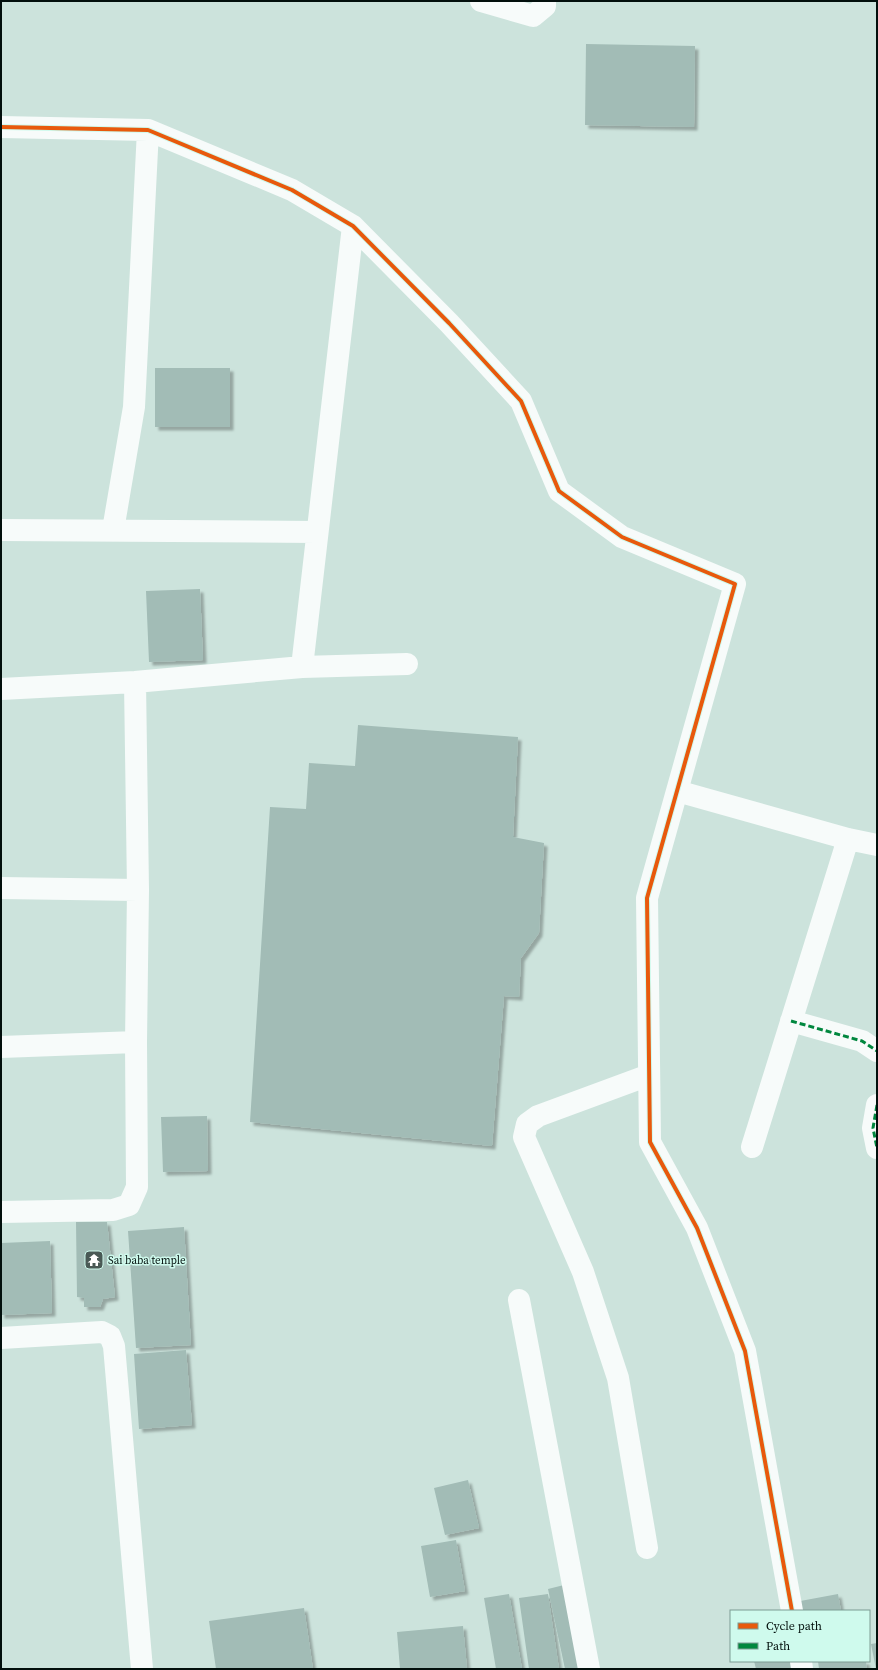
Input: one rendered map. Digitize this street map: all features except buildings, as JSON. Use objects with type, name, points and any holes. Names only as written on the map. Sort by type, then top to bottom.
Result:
[{"type":"street","points":[[481,1],[533,16],[545,6],[545,1]]},
{"type":"street","points":[[1,127],[148,130],[292,190],[353,226],[449,323],[521,401],[559,492],[622,536],[735,584],[647,898],[650,1142],[697,1228],[745,1351],[792,1610]]},
{"type":"street","points":[[113,530],[134,407],[148,130]]},
{"type":"street","points":[[302,667],[353,226]]},
{"type":"street","points":[[1,530],[318,532]]},
{"type":"street","points":[[1,689],[135,682],[302,667],[407,664]]},
{"type":"street","points":[[1,1212],[113,1210],[129,1204],[136,1187],[138,890],[135,682]]},
{"type":"street","points":[[677,790],[848,839],[877,845]]},
{"type":"street","points":[[752,1147],[848,839]]},
{"type":"street","points":[[1,888],[138,890]]},
{"type":"street","points":[[791,1021],[862,1041],[877,1051]]},
{"type":"street","points":[[1,1048],[136,1042]]},
{"type":"street","points":[[647,1548],[618,1378],[583,1272],[524,1137],[527,1124],[538,1116],[649,1075]]},
{"type":"street","points":[[877,1105],[873,1128],[877,1148]]},
{"type":"street","points":[[519,1300],[589,1669]]},
{"type":"street","points":[[1,1338],[102,1332],[110,1336],[114,1346],[142,1669]]},
{"type":"marked path","points":[[791,1021],[862,1041],[877,1051]]},
{"type":"marked path","points":[[877,1105],[873,1128],[877,1148]]},
{"type":"cycle path","points":[[1,127],[148,130],[292,190],[353,226],[449,323],[521,401],[559,491],[622,537],[735,584],[647,898],[650,1142],[697,1228],[745,1351],[792,1610]]},
{"type":"place","name":"Sai baba temple","points":[[94,1260]]}]
